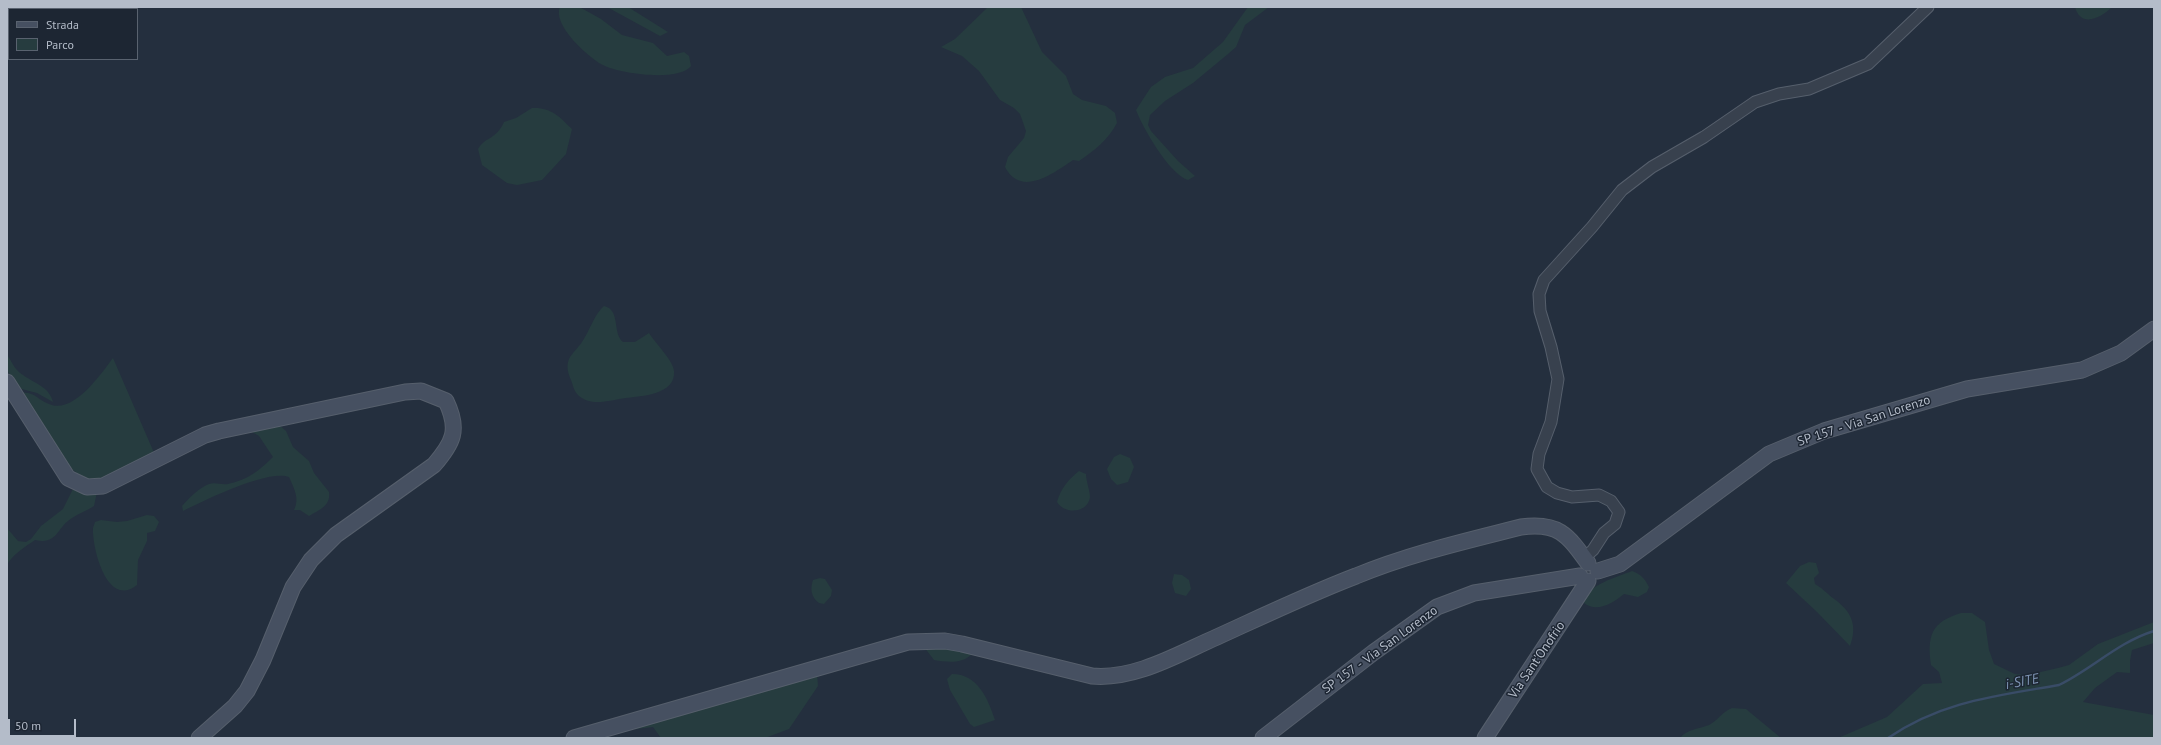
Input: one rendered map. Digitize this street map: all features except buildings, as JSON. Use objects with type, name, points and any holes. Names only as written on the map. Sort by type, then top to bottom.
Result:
[{"type":"street","points":[[1588,570],[1593,550],[1604,533],[1615,524],[1619,512],[1611,501],[1599,495],[1572,497],[1557,493],[1547,487],[1537,469],[1539,454],[1551,422],[1558,379],[1551,347],[1540,311],[1539,294],[1544,280],[1592,227],[1622,190],[1652,167],[1704,137],[1755,102],[1779,94],[1809,89],[1868,64],[1928,7]]},
{"type":"street","name":"SP 157 - Via San Lorenzo","points":[[1263,738],[1374,652],[1437,607],[1474,593],[1620,564],[1769,454],[1824,431],[1967,389],[2082,370],[2121,353],[2154,329]]},
{"type":"street","points":[[7,382],[68,478],[87,487],[103,486],[205,435],[219,431],[405,392],[421,391],[446,401],[455,426],[453,439],[445,452],[434,465],[336,535],[312,560],[293,587],[263,660],[247,691],[235,706],[199,738]]},
{"type":"street","points":[[574,738],[908,642],[945,641],[962,644],[1092,676],[1107,678],[1127,674],[1190,649],[1356,575],[1420,554],[1521,527],[1537,525],[1554,527],[1566,536],[1588,570]]},
{"type":"street","name":"Via Sant'Onofrio","points":[[1485,738],[1588,570]]},
{"type":"green space","points":[[560,7],[578,7],[583,9],[601,19],[622,35],[653,43],[667,56],[684,52],[689,56],[691,66],[684,71],[675,74],[649,75],[622,71],[603,65],[589,56],[566,31],[561,23],[559,14]]},
{"type":"green space","points":[[607,7],[628,7],[668,32],[660,36]]},
{"type":"green space","points":[[988,7],[1021,7],[1042,52],[1066,76],[1073,94],[1082,100],[1106,106],[1115,113],[1117,123],[1110,135],[1096,149],[1079,161],[1073,160],[1057,171],[1038,180],[1029,182],[1020,181],[1012,176],[1005,167],[1008,157],[1024,138],[1026,131],[1020,114],[1014,108],[1000,100],[979,71],[962,56],[941,47],[955,39]]},
{"type":"green space","points":[[1248,7],[1269,7],[1245,25],[1236,47],[1193,83],[1165,101],[1150,115],[1148,125],[1151,131],[1178,161],[1195,176],[1188,180],[1181,176],[1165,160],[1144,128],[1136,110],[1151,87],[1165,77],[1193,68],[1223,42]]},
{"type":"green space","points":[[2075,7],[2112,7],[2097,17],[2087,19],[2082,18],[2078,14]]},
{"type":"green space","points":[[532,108],[550,111],[572,129],[566,154],[542,180],[517,185],[507,183],[482,165],[478,149],[484,142],[498,132],[504,122],[516,118]]},
{"type":"green space","points":[[604,306],[613,312],[618,333],[623,342],[635,342],[649,333],[671,362],[674,371],[673,379],[664,390],[648,395],[602,402],[584,399],[576,393],[568,372],[568,362],[585,338],[598,313]]},
{"type":"green space","points":[[7,355],[22,374],[47,391],[53,402],[37,393],[18,388],[7,370]]},
{"type":"green space","points":[[113,358],[155,455],[112,477],[92,480],[79,474],[66,464],[45,435],[21,393],[29,393],[49,404],[58,406],[67,404],[86,391]]},
{"type":"green space","points":[[277,423],[286,431],[293,447],[309,461],[314,473],[329,492],[328,501],[324,507],[309,516],[300,510],[294,510],[296,506],[296,494],[293,486],[289,477],[279,476],[267,477],[252,481],[183,511],[182,506],[205,486],[211,483],[228,484],[241,480],[258,471],[268,462],[273,457],[259,436],[249,430]]},
{"type":"green space","points":[[1120,454],[1130,458],[1134,467],[1128,482],[1117,485],[1111,479],[1107,469],[1114,457]]},
{"type":"green space","points":[[1079,471],[1086,474],[1090,497],[1085,506],[1081,509],[1065,509],[1057,502],[1065,485]]},
{"type":"green space","points":[[74,487],[97,492],[94,506],[67,522],[53,538],[43,541],[35,540],[31,542],[16,554],[7,565],[7,528],[18,541],[26,542],[31,539],[41,526],[63,509]]},
{"type":"green space","points":[[147,515],[154,516],[159,522],[155,531],[147,533],[147,541],[138,560],[137,585],[126,590],[117,589],[110,583],[103,573],[95,549],[93,528],[95,522],[101,520],[117,522],[127,521]]},
{"type":"green space","points":[[1809,562],[1816,563],[1819,573],[1814,578],[1815,584],[1842,606],[1850,616],[1853,633],[1850,646],[1786,583],[1800,566]]},
{"type":"green space","points":[[1632,571],[1640,575],[1646,582],[1649,587],[1647,592],[1638,597],[1624,594],[1610,604],[1599,607],[1593,607],[1583,602],[1590,591],[1596,586]]},
{"type":"green space","points":[[1174,574],[1182,575],[1189,580],[1191,589],[1186,596],[1175,593],[1172,583]]},
{"type":"green space","points":[[820,578],[825,579],[832,590],[831,596],[824,604],[816,601],[812,593],[813,580]]},
{"type":"green space","points":[[1961,613],[1972,613],[1985,622],[1989,650],[1994,664],[2015,674],[2028,675],[2069,665],[2098,644],[2154,622],[2154,643],[2132,650],[2130,673],[2117,672],[2095,688],[2083,702],[2154,715],[2154,738],[1838,738],[1887,717],[1923,684],[1942,683],[1939,672],[1931,665],[1931,638],[1937,626],[1943,621]]},
{"type":"green space","points":[[924,647],[973,650],[971,655],[963,660],[949,662],[934,660]]},
{"type":"green space","points":[[817,672],[818,686],[789,729],[765,738],[661,738],[653,727],[636,729],[636,723]]},
{"type":"green space","points":[[952,674],[969,678],[981,689],[995,720],[974,727],[970,724],[950,690],[947,679]]},
{"type":"green space","points":[[1732,708],[1746,709],[1781,738],[1680,738],[1690,731],[1709,725]]},
{"type":"waterway","name":"i-SITE","points":[[1888,738],[1908,726],[1949,708],[1991,697],[2059,685],[2129,642],[2154,631]]}]
